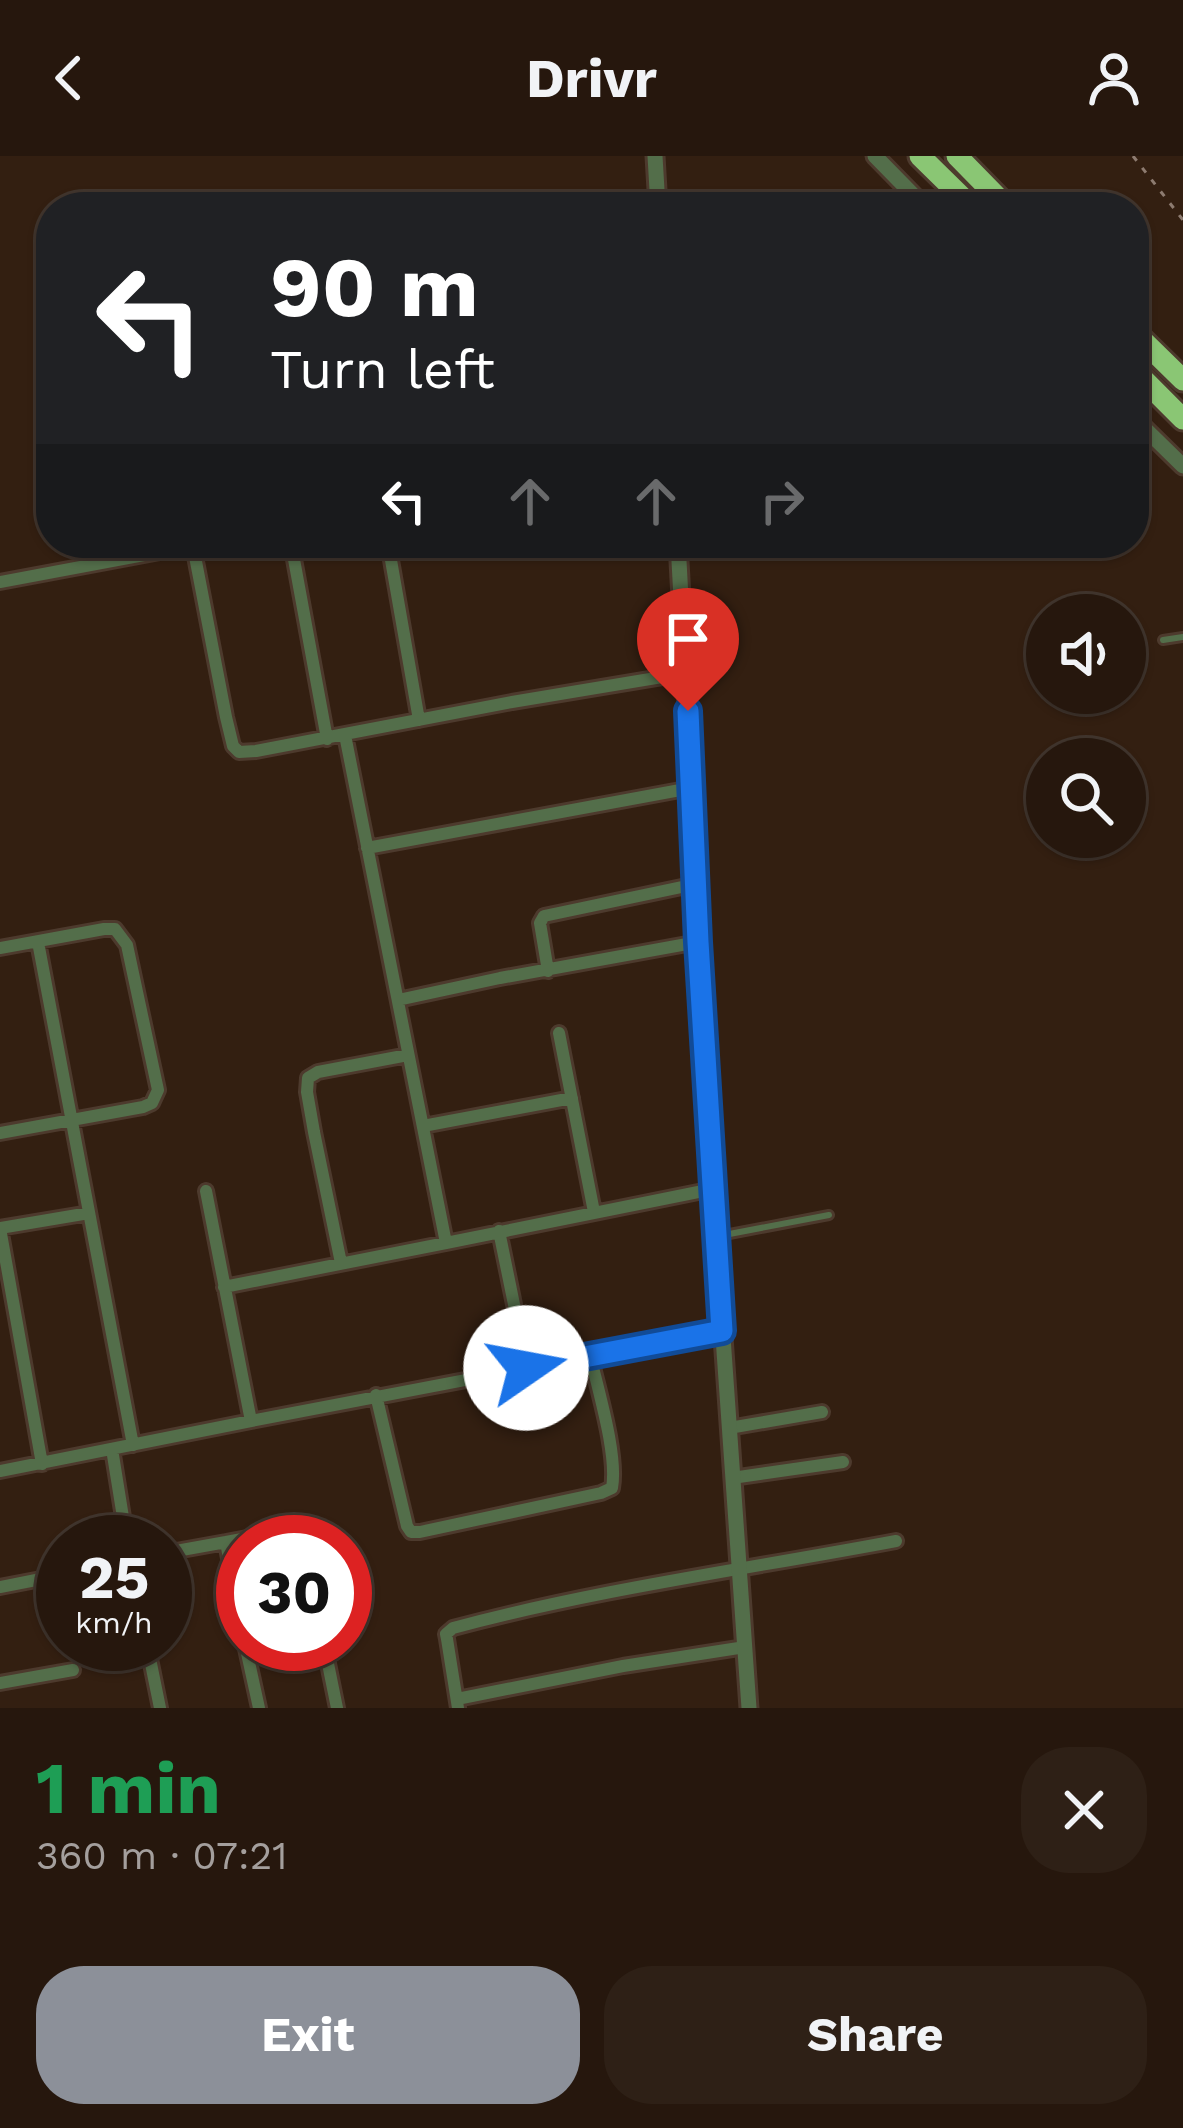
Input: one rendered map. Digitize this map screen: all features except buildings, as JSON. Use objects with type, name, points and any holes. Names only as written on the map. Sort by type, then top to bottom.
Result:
[{"type":"highway","points":[[920,156],[956,192]]},
{"type":"highway","points":[[957,156],[992,192]]},
{"type":"highway","points":[[1149,347],[1183,380]]},
{"type":"highway","points":[[1149,385],[1183,418]]},
{"type":"street","points":[[655,156],[657,192]]},
{"type":"street","points":[[874,156],[910,192]]},
{"type":"street","points":[[1149,433],[1183,466]]},
{"type":"street","points":[[0,582],[129,558]]},
{"type":"street","points":[[195,558],[236,750],[327,739],[686,673]]},
{"type":"street","points":[[294,558],[327,739]]},
{"type":"street","points":[[391,558],[418,721]]},
{"type":"street","points":[[679,558],[713,1189],[749,1708]]},
{"type":"street","points":[[345,735],[446,1243]]},
{"type":"street","points":[[367,848],[691,788]]},
{"type":"street","points":[[548,970],[544,916],[696,884]]},
{"type":"street","points":[[0,948],[116,929],[127,945],[158,1090],[152,1103],[143,1106],[0,1133]]},
{"type":"street","points":[[398,1000],[698,942]]},
{"type":"street","points":[[38,943],[133,1445]]},
{"type":"street","points":[[560,1033],[594,1212]]},
{"type":"street","points":[[341,1263],[308,1078],[318,1072],[408,1055]]},
{"type":"street","points":[[423,1126],[572,1098]]},
{"type":"street","points":[[224,1287],[713,1189]]},
{"type":"street","points":[[206,1191],[251,1421]]},
{"type":"street","points":[[42,1464],[0,1228],[89,1213]]},
{"type":"street","points":[[499,1231],[526,1368]]},
{"type":"street","points":[[0,1472],[722,1331]]},
{"type":"street","points":[[376,1395],[407,1526],[411,1532],[420,1532],[612,1488],[610,1447],[590,1355]]},
{"type":"street","points":[[729,1428],[822,1412]]},
{"type":"street","points":[[112,1449],[123,1515]]},
{"type":"street","points":[[732,1478],[843,1462]]},
{"type":"street","points":[[745,1647],[623,1666],[458,1703],[446,1634],[506,1614],[896,1541]]},
{"type":"street","points":[[0,1587],[36,1580]]},
{"type":"street","points":[[0,1683],[67,1671]]},
{"type":"street","points":[[152,1671],[160,1708]]},
{"type":"street","points":[[251,1671],[259,1708]]},
{"type":"street","points":[[329,1671],[337,1708]]},
{"type":"lane","points":[[1163,640],[1183,637]]},
{"type":"lane","points":[[716,1237],[829,1215]]},
{"type":"path","points":[[1133,156],[1183,220]]},
{"type":"route","points":[[526,1368],[722,1331],[688,711]]}]
